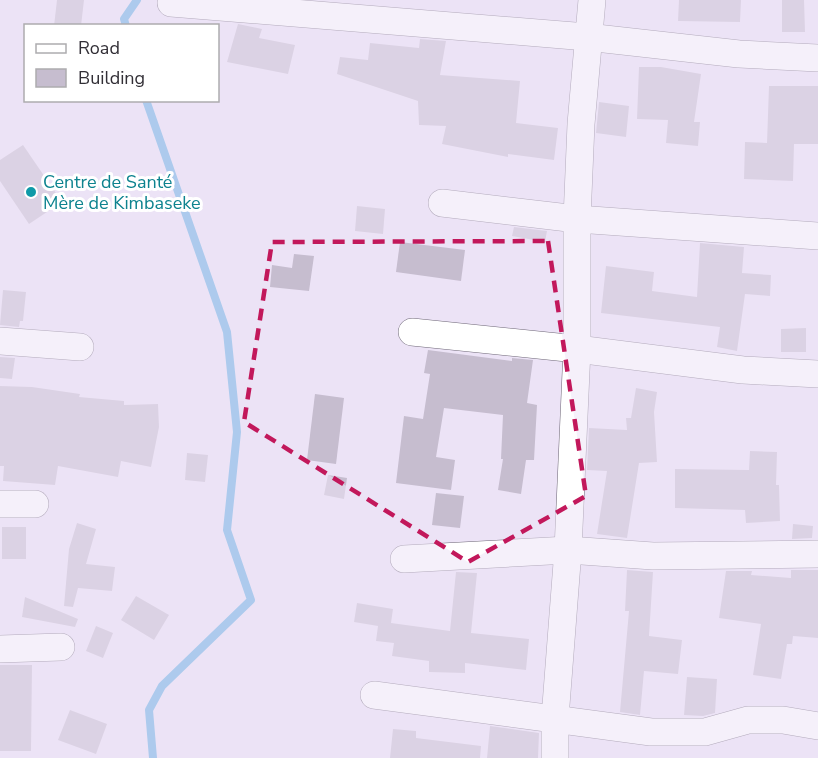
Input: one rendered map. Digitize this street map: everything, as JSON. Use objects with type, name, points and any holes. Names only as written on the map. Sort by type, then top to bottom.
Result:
[{"type":"street","points":[[555,758],[555,718],[568,550],[577,349],[577,219],[587,37],[592,0]]},
{"type":"street","points":[[171,3],[587,37],[739,54],[818,58]]},
{"type":"street","points":[[441,203],[577,219],[818,236]]},
{"type":"street","points":[[412,332],[577,349],[744,370],[818,374]]},
{"type":"street","points":[[0,340],[80,347]]},
{"type":"street","points":[[0,504],[35,504]]},
{"type":"street","points":[[404,560],[568,550],[653,556],[818,554]]},
{"type":"street","points":[[0,649],[61,647]]},
{"type":"street","points":[[374,694],[651,732],[705,732],[748,720],[783,720],[818,726]]},
{"type":"highlighted area","points":[[548,241],[586,496],[468,562],[244,422],[272,242]]},
{"type":"building","points":[[57,0],[84,0],[81,24],[54,24]]},
{"type":"building","points":[[679,0],[741,0],[740,22],[678,21]]},
{"type":"building","points":[[782,0],[804,0],[805,32],[782,32]]},
{"type":"building","points":[[238,24],[262,29],[259,38],[295,45],[288,74],[227,62]]},
{"type":"building","points":[[420,39],[446,41],[440,75],[520,81],[516,123],[558,128],[554,160],[508,154],[508,157],[442,144],[446,126],[419,125],[418,101],[337,74],[340,57],[368,60],[370,43],[419,48]]},
{"type":"building","points":[[639,67],[661,67],[701,74],[694,122],[700,122],[698,146],[666,143],[668,120],[637,119]]},
{"type":"building","points":[[769,86],[818,86],[818,144],[794,144],[793,181],[744,179],[745,142],[767,143]]},
{"type":"building","points":[[599,102],[629,106],[626,137],[596,133]]},
{"type":"building","name":"Centre de Santé Mère de Kimbaseke","points":[[23,145],[62,202],[29,224],[0,181],[0,160]]},
{"type":"building","points":[[357,206],[385,209],[383,234],[355,231]]},
{"type":"building","points":[[514,227],[547,231],[545,242],[512,236]]},
{"type":"building","points":[[400,242],[465,250],[461,281],[396,272]]},
{"type":"building","points":[[700,243],[744,247],[742,273],[771,275],[770,296],[745,294],[737,351],[717,347],[720,327],[601,313],[606,266],[654,272],[652,291],[697,297]]},
{"type":"building","points":[[294,254],[314,256],[309,291],[270,287],[272,265],[292,268]]},
{"type":"building","points":[[3,290],[26,292],[23,321],[20,321],[19,327],[0,325]]},
{"type":"building","points":[[806,328],[806,352],[781,352],[781,329]]},
{"type":"building","points":[[428,350],[512,361],[512,358],[533,360],[527,403],[537,405],[534,460],[526,460],[521,494],[498,490],[503,459],[501,459],[503,415],[444,408],[436,457],[455,460],[451,490],[396,483],[404,416],[423,419],[430,374],[424,373]]},
{"type":"building","points":[[0,357],[15,358],[12,379],[0,378]]},
{"type":"building","points":[[0,386],[32,387],[80,394],[79,397],[124,401],[124,405],[158,404],[159,427],[151,467],[121,461],[118,477],[58,466],[55,485],[3,481],[4,466],[0,466]]},
{"type":"building","points":[[636,388],[657,392],[654,412],[657,462],[639,463],[627,538],[597,534],[607,471],[587,470],[589,428],[627,430],[626,418],[631,418]]},
{"type":"building","points":[[315,394],[344,398],[336,464],[307,460]]},
{"type":"building","points":[[750,451],[777,452],[776,485],[779,485],[780,521],[746,523],[745,510],[675,508],[675,469],[749,470]]},
{"type":"building","points":[[187,453],[208,455],[205,482],[185,480]]},
{"type":"building","points":[[328,475],[347,478],[344,499],[324,495]]},
{"type":"building","points":[[436,493],[464,496],[460,528],[432,525]]},
{"type":"building","points":[[77,523],[96,529],[86,564],[115,567],[112,591],[78,588],[73,607],[64,606],[69,549]]},
{"type":"building","points":[[793,524],[813,526],[812,538],[792,539]]},
{"type":"building","points":[[2,527],[26,527],[26,559],[2,559]]},
{"type":"building","points":[[627,570],[653,572],[649,636],[682,640],[678,674],[644,671],[640,715],[620,712],[629,611],[625,611]]},
{"type":"building","points":[[791,570],[818,570],[818,638],[793,636],[792,644],[787,644],[781,679],[753,675],[761,624],[719,618],[726,571],[752,571],[751,575],[791,578]]},
{"type":"building","points":[[456,572],[477,573],[471,633],[529,639],[526,670],[465,663],[465,673],[429,672],[429,661],[392,656],[394,643],[376,641],[378,626],[354,622],[357,603],[393,609],[391,623],[450,631]]},
{"type":"building","points":[[136,596],[169,615],[154,640],[121,620]]},
{"type":"building","points":[[25,597],[78,619],[75,627],[22,617]]},
{"type":"building","points":[[96,626],[113,633],[103,658],[86,651]]},
{"type":"building","points":[[0,665],[32,665],[31,751],[0,751]]},
{"type":"building","points":[[687,677],[717,679],[715,713],[703,716],[684,715]]},
{"type":"building","points":[[70,710],[107,724],[96,754],[58,740]]},
{"type":"building","points":[[490,726],[539,733],[538,758],[487,758]]},
{"type":"building","points":[[393,729],[416,731],[416,738],[481,746],[480,758],[390,758]]},
{"type":"waterway","points":[[125,24],[124,19],[137,0]]},
{"type":"waterway","points":[[147,102],[227,332],[237,432],[227,530],[251,600],[162,686],[149,710],[153,758]]},
{"type":"place","name":"Centre de Santé Mère de Kimbaseke","points":[[31,192]]}]
